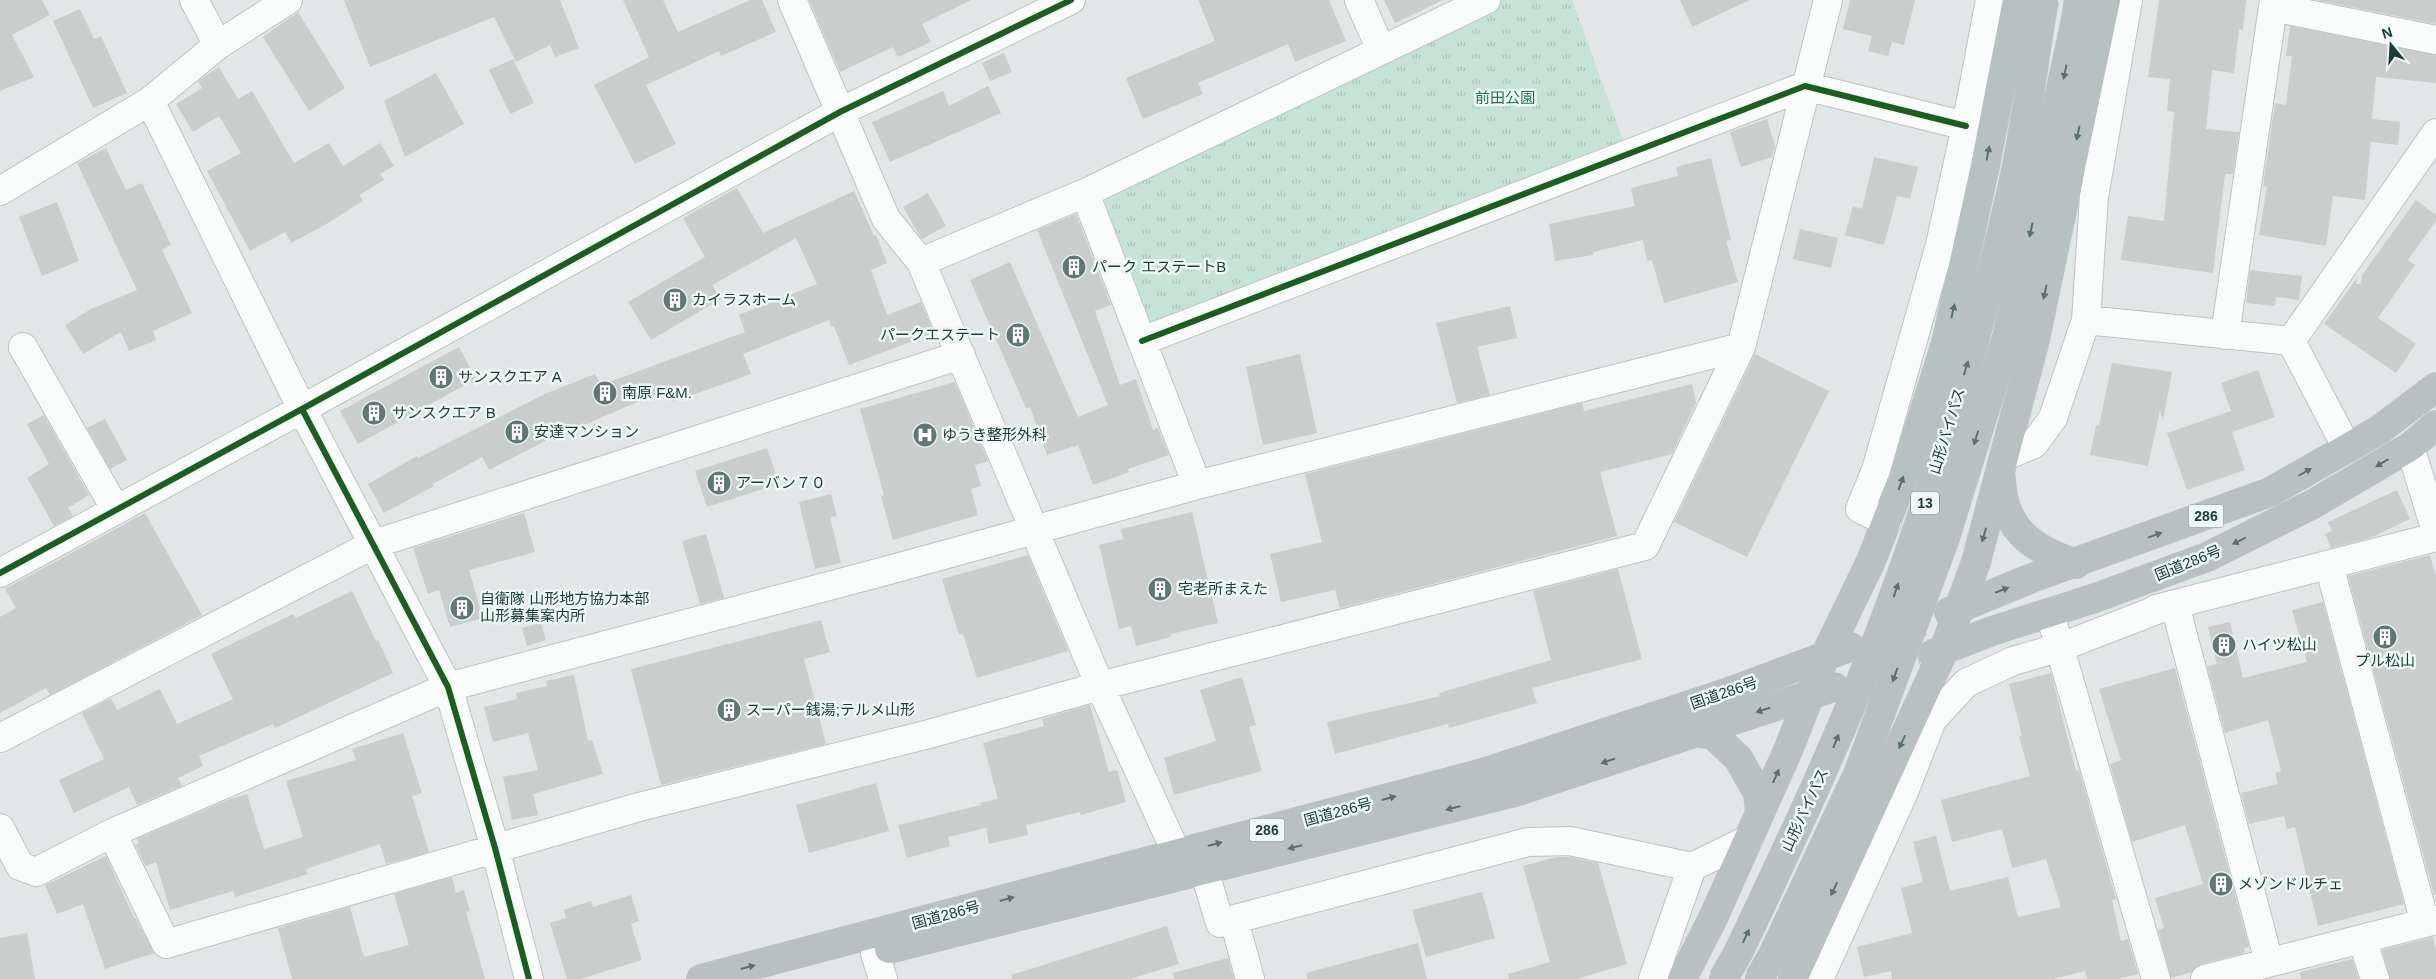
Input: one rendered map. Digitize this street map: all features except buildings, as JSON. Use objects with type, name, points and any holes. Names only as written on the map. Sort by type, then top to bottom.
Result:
[{"type":"highway","points":[[1682,979],[1714,916],[1760,813],[1822,691],[1887,522],[1946,343],[1986,166],[2017,0]]},
{"type":"highway","name":"山形バイパス","points":[[1723,979],[1743,944],[1827,763],[1892,601],[1934,475],[1975,340],[2012,187],[2044,0]]},
{"type":"highway","points":[[1793,979],[1932,654],[1947,613],[1976,562],[2034,344],[2106,0]]},
{"type":"highway","name":"山形バイパス","points":[[1759,979],[1858,774],[1945,538],[2008,336],[2077,12]]},
{"type":"highway","name":"286","points":[[1947,613],[2032,578],[2076,564],[2270,492],[2379,430],[2436,387]]},
{"type":"highway","name":"国道286号","points":[[1932,654],[1992,631],[2096,598],[2207,557],[2313,504],[2410,447],[2436,425]]},
{"type":"highway","points":[[2003,464],[2002,500],[2010,520],[2029,540],[2051,556],[2076,564]]},
{"type":"highway","name":"国道286号","points":[[701,979],[1483,773],[1726,693],[1837,652]]},
{"type":"highway","name":"国道286号","points":[[772,979],[1515,792],[1822,691]]},
{"type":"highway","points":[[1693,732],[1713,735],[1738,758],[1758,793],[1760,813]]},
{"type":"street","points":[[194,0],[218,45]]},
{"type":"street","points":[[0,190],[150,101],[218,45],[288,0]]},
{"type":"street","points":[[792,0],[886,220],[921,262],[1036,530],[1100,686],[1177,854]]},
{"type":"street","points":[[0,573],[302,409],[840,112],[1072,0]]},
{"type":"street","points":[[1359,0],[1381,50]]},
{"type":"street","points":[[921,262],[1085,193],[1486,0]]},
{"type":"street","points":[[112,833],[166,944],[639,807],[929,734],[1100,686],[1645,546],[1741,347],[1828,0]]},
{"type":"street","points":[[1887,522],[1860,509],[1876,470],[1940,245],[1966,126],[1990,0]]},
{"type":"street","points":[[2003,464],[2034,444],[2053,418],[2086,320],[2094,198],[2128,0]]},
{"type":"street","points":[[2225,335],[2273,4],[2436,40]]},
{"type":"street","points":[[1142,341],[1805,86],[1966,126]]},
{"type":"street","points":[[150,101],[302,409],[448,687],[495,848],[529,979]]},
{"type":"street","points":[[2291,341],[2436,133]]},
{"type":"street","points":[[1085,193],[1197,484]]},
{"type":"street","points":[[2086,320],[2291,341]]},
{"type":"street","points":[[2291,341],[2347,448]]},
{"type":"street","points":[[23,347],[116,510]]},
{"type":"street","points":[[0,828],[20,866],[36,872],[112,833],[448,687],[1036,530],[1197,484],[1741,347]]},
{"type":"street","points":[[0,738],[374,544],[961,355]]},
{"type":"street","points":[[2410,447],[2436,531]]},
{"type":"street","points":[[1819,979],[1904,792],[1932,720],[1966,683],[2012,661],[2061,647],[2167,607],[2436,537]]},
{"type":"street","points":[[2205,979],[2430,921],[2329,565]]},
{"type":"street","points":[[2096,598],[2167,607]]},
{"type":"street","points":[[2167,607],[2269,962]]},
{"type":"street","points":[[2050,614],[2156,979]]},
{"type":"street","points":[[1204,870],[1220,923],[1528,842],[1570,841],[1692,867],[1749,839]]},
{"type":"street","points":[[1653,979],[1692,867]]},
{"type":"street","points":[[1234,920],[1250,979]]},
{"type":"street","points":[[2362,939],[2375,979]]},
{"type":"street","points":[[875,953],[882,979]]},
{"type":"green space","name":"前田公園","points":[[1487,0],[1572,0],[1628,154],[1142,341],[1085,193]]},
{"type":"tunnel","points":[[1896,631],[1936,617]]},
{"type":"tunnel","points":[[1878,672],[1919,659]]},
{"type":"cycle path","points":[[0,573],[302,409],[840,112],[1071,0]]},
{"type":"cycle path","points":[[1142,341],[1805,86],[1966,126]]},
{"type":"cycle path","points":[[302,409],[448,687],[495,848],[529,979]]},
{"type":"place","name":"パーク エステートB","points":[[1074,267]]},
{"type":"place","name":"カイラスホーム","points":[[675,300]]},
{"type":"place","name":"パークエステート","points":[[1018,335]]},
{"type":"place","name":"サンスクエア A","points":[[441,377]]},
{"type":"place","name":"南原 F&M.","points":[[605,393]]},
{"type":"place","name":"サンスクエア B","points":[[374,413]]},
{"type":"place","name":"安達マンション","points":[[517,432]]},
{"type":"place","name":"ゆうき整形外科","points":[[925,435]]},
{"type":"place","name":"アーバン７０","points":[[719,483]]},
{"type":"place","name":"宅老所まえた","points":[[1160,589]]},
{"type":"place","name":"自衛隊 山形地方協力本部 山形募集案内所","points":[[462,608]]},
{"type":"place","name":"プル松山","points":[[2385,637]]},
{"type":"place","name":"ハイツ松山","points":[[2224,645]]},
{"type":"place","name":"スーパー銭湯;テルメ山形","points":[[729,710]]},
{"type":"place","name":"メゾンドルチェ","points":[[2221,884]]}]
